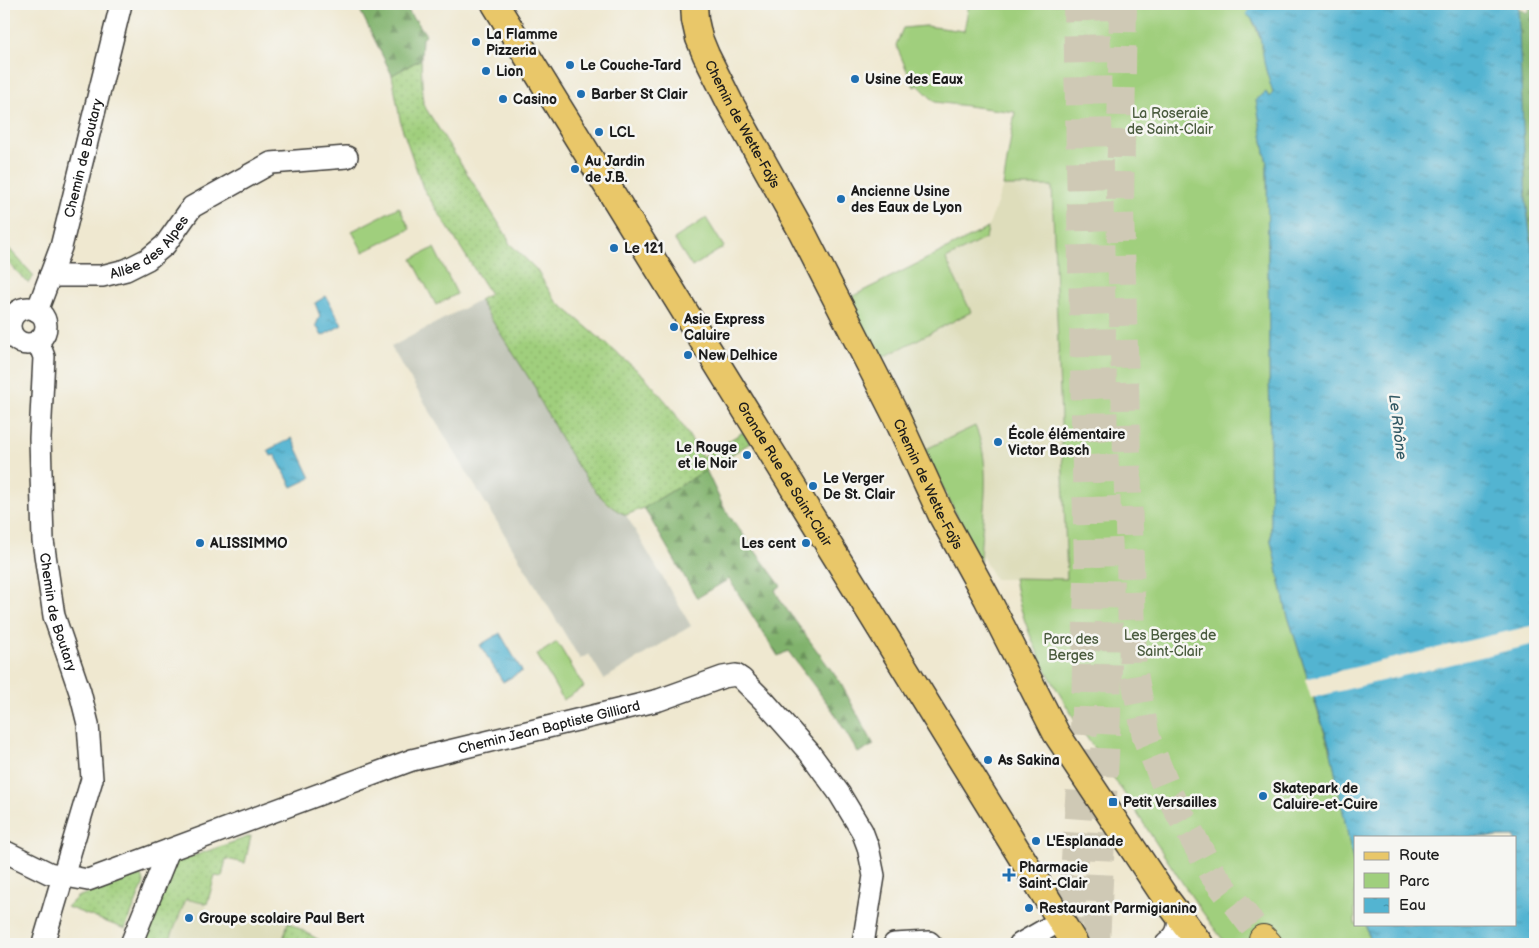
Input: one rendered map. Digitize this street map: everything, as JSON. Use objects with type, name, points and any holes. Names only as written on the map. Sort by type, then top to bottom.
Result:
[{"type":"main road","name":"Grande Rue de Saint-Clair","points":[[495,4],[1075,944]]},
{"type":"main road","name":"Chemin de Wette-Faÿs","points":[[694,4],[694,20],[699,38],[714,71],[801,230],[895,414],[942,516],[987,598],[1056,733],[1178,915],[1200,944]]},
{"type":"street","name":"Chemin de Boutary","points":[[37,311],[61,247],[121,4]]},
{"type":"street","name":"Allée des Alpes","points":[[50,276],[102,276],[126,270],[148,259],[165,245],[192,207],[271,163],[347,157]]},
{"type":"street","points":[[31,308],[37,311],[43,316],[46,329],[38,341],[25,344],[7,334],[10,323],[18,311],[31,308]]},
{"type":"street","name":"Chemin de Boutary","points":[[38,341],[44,356],[40,473],[46,570],[54,616],[80,692],[88,724],[93,762],[92,779],[63,876],[38,943]]},
{"type":"street","name":"Chemin Jean Baptiste Gilliard","points":[[4,851],[49,873],[88,880],[412,760],[659,700],[723,677],[736,675],[764,701],[809,752],[839,793],[862,831],[868,847],[874,876],[863,944]]},
{"type":"street","points":[[131,944],[169,850]]},
{"type":"street","points":[[1166,944],[1175,937],[1180,925],[1178,915]]},
{"type":"street","points":[[1020,944],[1060,921]]},
{"type":"street","points":[[894,944],[929,942],[931,944]]},
{"type":"shaded area","points":[[1003,186],[1052,186],[1067,579],[995,579],[980,553],[985,460],[982,441],[974,426],[924,450],[847,299],[988,228]]},
{"type":"shaded area","points":[[479,300],[536,389],[538,398],[591,486],[607,504],[626,515],[691,626],[604,679],[589,654],[580,659],[391,347]]},
{"type":"shaded area","name":"Groupe scolaire Paul Bert","points":[[161,893],[207,904],[205,912],[241,921],[269,917],[288,922],[326,944],[140,944]]},
{"type":"green space","points":[[357,4],[404,4],[426,35],[422,38],[421,59],[392,75]]},
{"type":"green space","name":"Les Berges de Saint-Clair","points":[[969,4],[1253,4],[1251,17],[1262,42],[1266,70],[1273,93],[1269,97],[1266,92],[1256,100],[1267,164],[1271,541],[1287,613],[1332,757],[1354,865],[1354,926],[1366,926],[1370,944],[1226,944],[1186,889],[1073,717],[1057,690],[1030,635],[1020,607],[1014,578],[1067,579],[1052,186],[1003,186],[1015,112],[935,102],[918,85],[914,87],[896,45],[903,28],[926,26],[964,31]]},
{"type":"green space","points":[[1531,4],[1535,4],[1535,272],[1526,202],[1517,7],[1527,13]]},
{"type":"green space","points":[[421,59],[423,104],[508,238],[509,243],[536,269],[555,300],[645,377],[673,410],[702,457],[743,432],[750,443],[644,508],[626,515],[613,508],[600,496],[576,464],[538,397],[536,389],[479,300],[490,294],[423,188],[401,125],[392,75]]},
{"type":"green space","points":[[399,207],[410,229],[363,252],[352,231]]},
{"type":"green space","points":[[706,218],[724,247],[692,267],[674,239]]},
{"type":"green space","points":[[988,228],[986,238],[946,259],[971,312],[878,360],[847,299]]},
{"type":"green space","points":[[4,243],[34,276],[28,283],[4,258]]},
{"type":"green space","points":[[434,248],[457,294],[436,305],[412,259]]},
{"type":"green space","points":[[975,426],[981,442],[985,476],[980,562],[924,450]]},
{"type":"green space","points":[[706,470],[725,510],[781,586],[775,590],[782,603],[840,682],[874,745],[858,753],[833,711],[788,651],[778,656],[729,579],[697,598],[644,508]]},
{"type":"green space","points":[[557,642],[584,687],[563,700],[537,655]]},
{"type":"green space","points":[[251,836],[245,863],[226,859],[222,877],[215,876],[207,904],[186,899],[168,944],[140,944],[173,863]]},
{"type":"green space","points":[[139,875],[143,878],[144,883],[125,929],[67,907],[77,897]]},
{"type":"green space","points":[[288,922],[326,944],[282,944]]},
{"type":"water","name":"Le Rhône","points":[[1254,4],[1518,4],[1526,202],[1535,272],[1535,944],[1370,944],[1366,926],[1516,926],[1516,836],[1354,836],[1354,865],[1330,748],[1287,613],[1271,541],[1267,164],[1256,100],[1266,92],[1269,97],[1273,93],[1256,25],[1246,14]]},
{"type":"water","points":[[326,296],[342,325],[322,336],[316,325],[320,316],[315,303]]},
{"type":"water","points":[[292,438],[311,478],[292,487],[275,455],[271,456],[268,450]]},
{"type":"water","points":[[500,633],[522,671],[503,682],[480,645]]},
{"type":"pier","points":[[1535,625],[1535,644],[1311,698],[1305,679]]},
{"type":"tunnel","points":[[1065,944],[1072,904],[1085,712],[1088,575],[1077,4]]},
{"type":"tunnel","points":[[1096,4],[1104,446],[1110,574],[1107,715],[1096,944]]},
{"type":"tunnel","points":[[1123,4],[1120,208],[1133,668],[1146,737],[1169,794],[1212,873],[1263,939]]},
{"type":"place","name":"La Flamme Pizzeria","points":[[476,42]]},
{"type":"place","name":"Le Couche-Tard","points":[[570,65]]},
{"type":"place","name":"Lion","points":[[486,71]]},
{"type":"place","name":"Usine des Eaux","points":[[855,79]]},
{"type":"place","name":"Barber St Clair","points":[[581,94]]},
{"type":"place","name":"Casino","points":[[503,99]]},
{"type":"place","name":"LCL","points":[[599,132]]},
{"type":"place","name":"Au Jardin de J.B.","points":[[575,169]]},
{"type":"place","name":"Ancienne Usine des Eaux de Lyon","points":[[841,199]]},
{"type":"place","name":"Le 121","points":[[614,248]]},
{"type":"place","name":"Asie Express Caluire","points":[[674,327]]},
{"type":"place","name":"New Delhice","points":[[688,355]]},
{"type":"place","name":"École élémentaire Victor Basch","points":[[998,442]]},
{"type":"place","name":"Le Rouge et le Noir","points":[[747,455]]},
{"type":"place","name":"Le Verger De St. Clair","points":[[813,486]]},
{"type":"place","name":"ALISSIMMO","points":[[200,543]]},
{"type":"place","name":"Les cent","points":[[806,543]]},
{"type":"place","name":"As Sakina","points":[[988,760]]},
{"type":"place","name":"Skatepark de Caluire-et-Cuire","points":[[1263,796]]},
{"type":"place","name":"Petit Versailles","points":[[1113,802]]},
{"type":"place","name":"L'Esplanade","points":[[1036,841]]},
{"type":"place","name":"Pharmacie Saint-Clair","points":[[1009,875]]},
{"type":"place","name":"Restaurant Parmigianino","points":[[1029,908]]},
{"type":"place","name":"Groupe scolaire Paul Bert","points":[[189,918]]},
{"type":"park label","name":"La Roseraie de Saint-Clair","points":[[1170,122]]},
{"type":"park label","name":"Parc des Berges","points":[[1071,648]]}]
